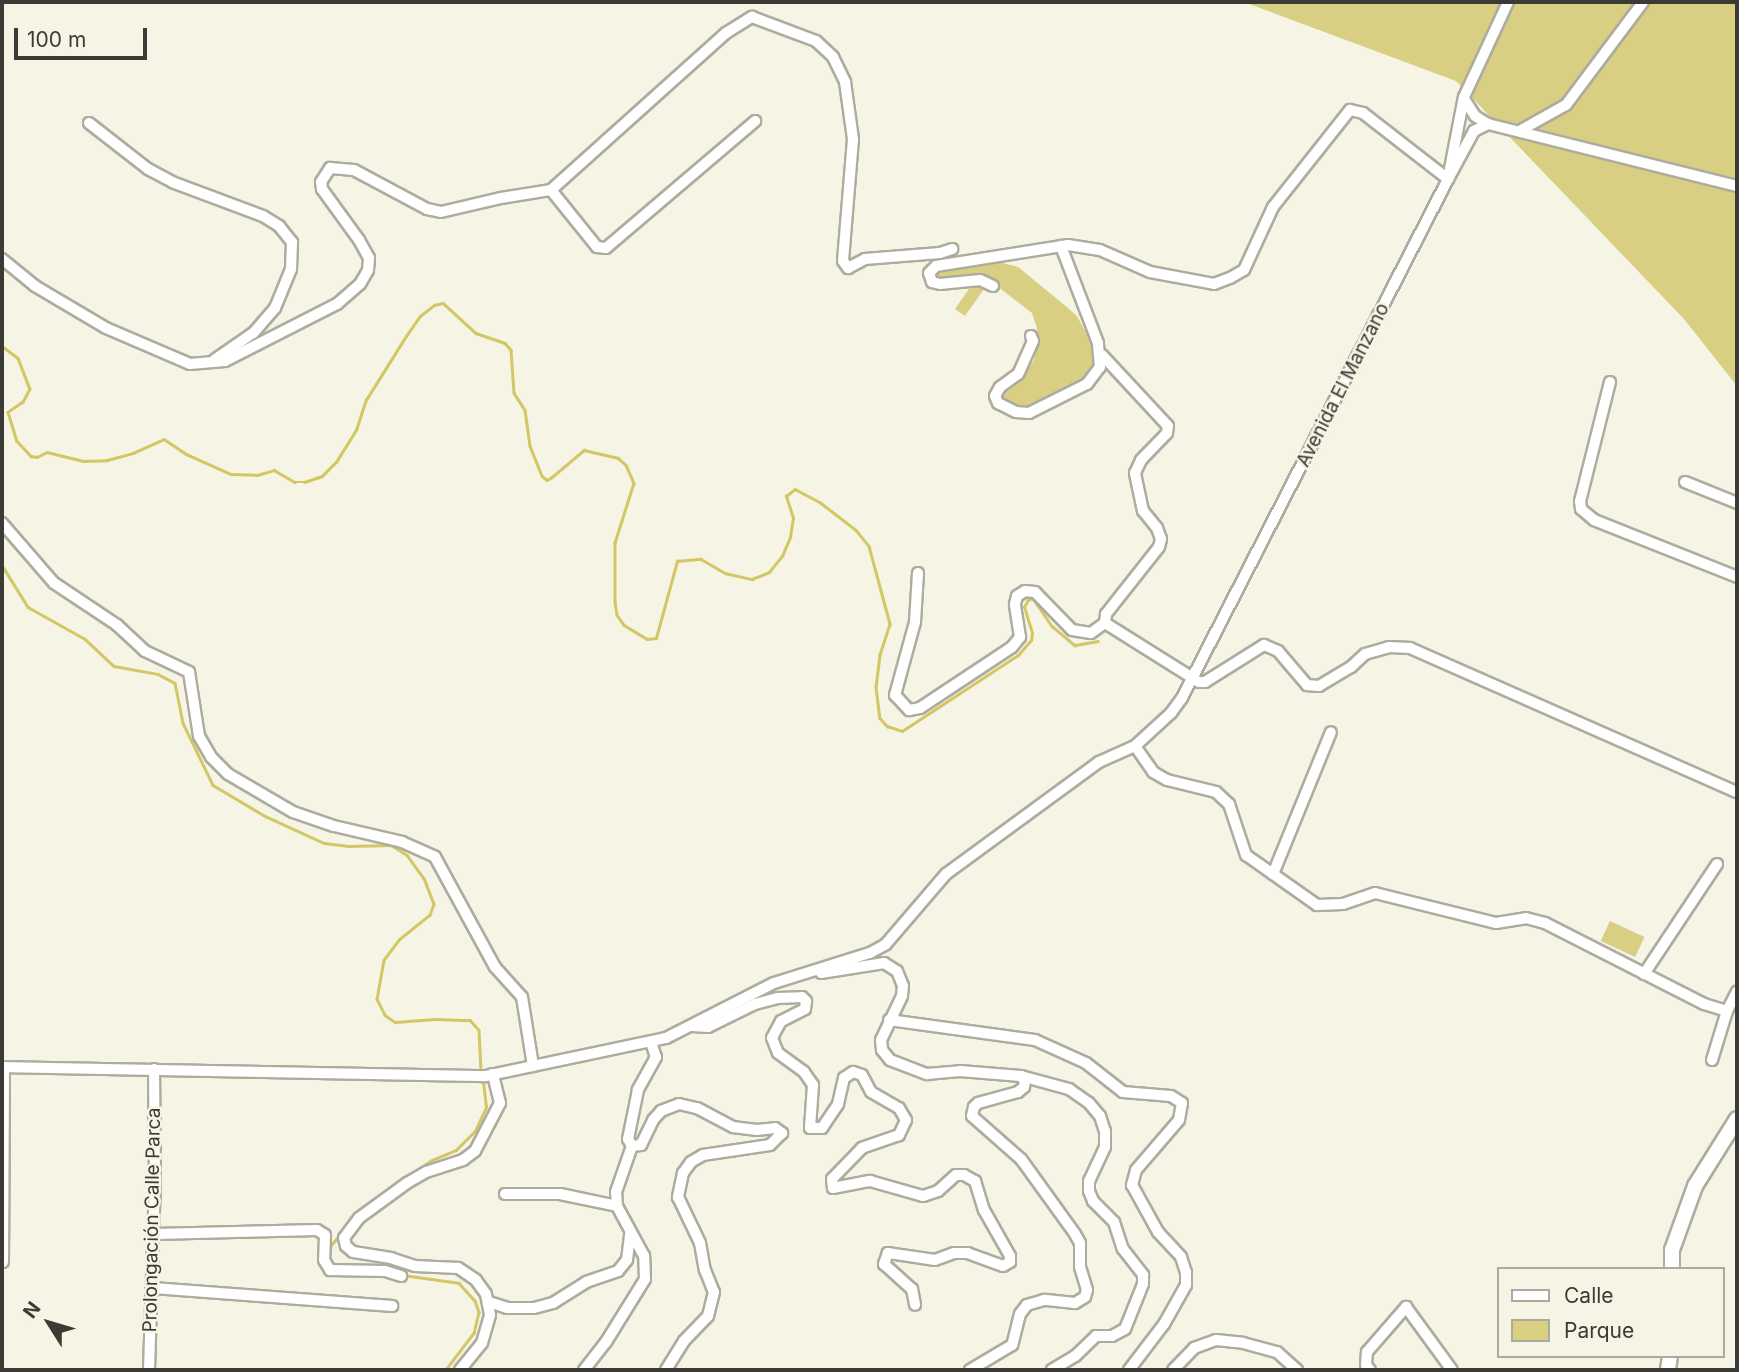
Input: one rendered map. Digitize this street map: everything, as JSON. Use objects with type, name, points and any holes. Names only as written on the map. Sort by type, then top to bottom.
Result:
[{"type":"street","name":"Avenida El Manzano","points":[[803,972],[870,953],[886,944],[946,874],[1099,762],[1135,746],[1171,713],[1193,681],[1448,179],[1464,97],[1508,2]]},
{"type":"street","points":[[1521,130],[1541,122],[1566,105],[1643,2]]},
{"type":"street","points":[[2,259],[35,286],[106,328],[190,364],[225,361],[337,304],[359,284],[368,270],[369,258],[322,189],[321,182],[330,168],[354,170],[427,209],[441,212],[493,199],[551,190],[726,33],[752,17],[816,41],[833,57],[845,82],[853,139],[843,261],[848,268],[865,259],[940,253],[952,249]]},
{"type":"street","points":[[1464,97],[1475,116],[1488,124],[1545,136],[1737,187]]},
{"type":"street","points":[[993,286],[980,280],[940,285],[932,282],[929,273],[936,266],[1061,246],[1100,250],[1150,272],[1214,284],[1244,270],[1273,207],[1341,116],[1350,110],[1363,113],[1448,179],[1474,131],[1488,124]]},
{"type":"street","points":[[551,190],[597,247],[606,248],[755,121]]},
{"type":"street","points":[[1541,122],[1545,136]]},
{"type":"street","points":[[89,123],[148,169],[172,182],[263,216],[279,226],[292,242],[291,269],[275,308],[253,333],[209,363]]},
{"type":"street","points":[[918,573],[915,622],[895,695],[900,704],[909,710],[920,708],[1012,647],[1020,637],[1015,604],[1017,596],[1025,591],[1035,592],[1072,630],[1091,633],[1105,623],[1106,614],[1159,547],[1161,539],[1157,528],[1143,511],[1135,473],[1141,460],[1167,433],[1168,426],[1101,355],[1061,246]]},
{"type":"street","points":[[1031,336],[1033,341],[1018,374],[1000,387],[995,396],[1005,408],[1016,412],[1029,413],[1087,384],[1100,367],[1101,355]]},
{"type":"street","points":[[1610,382],[1580,501],[1581,509],[1594,520],[1737,577]]},
{"type":"street","points":[[1685,482],[1737,503]]},
{"type":"street","points":[[2,523],[54,583],[117,625],[145,651],[189,672],[199,736],[211,757],[228,774],[293,812],[402,842],[435,857],[495,967],[522,997],[533,1066]]},
{"type":"street","points":[[1105,623],[1193,681],[1205,682],[1264,646],[1271,646],[1307,685],[1319,686],[1351,667],[1365,654],[1389,647],[1410,648],[1737,792]]},
{"type":"street","points":[[1273,874],[1331,732]]},
{"type":"street","points":[[1135,746],[1153,772],[1167,779],[1216,792],[1229,804],[1246,855],[1317,905],[1343,904],[1375,893],[1496,923],[1526,918],[1545,923],[1704,1004],[1727,1011]]},
{"type":"street","points":[[1644,974],[1717,864]]},
{"type":"street","points":[[3,1262],[3,1067],[494,1074],[652,1042],[692,1026],[774,983],[803,972],[818,973],[884,963],[893,968],[902,980],[903,991],[881,1040],[882,1050],[890,1060],[914,1072],[934,1075],[960,1071],[1021,1076],[1069,1089],[1100,1116],[1105,1131],[1105,1147],[1099,1165],[1091,1175],[1089,1191],[1093,1201],[1114,1222],[1123,1249],[1143,1275],[1143,1284],[1125,1329],[1112,1336],[1096,1336],[1075,1356],[1052,1370]]},
{"type":"street","points":[[1712,1060],[1727,1011],[1737,990]]},
{"type":"street","points":[[692,1026],[708,1027],[755,1004],[777,998],[802,997],[806,1001],[805,1009],[781,1021],[772,1038],[778,1053],[811,1080],[815,1094],[810,1128],[822,1128],[838,1104],[844,1078],[853,1072],[862,1075],[871,1092],[899,1108],[906,1120],[899,1135],[862,1148],[832,1179],[834,1188],[870,1181],[923,1196],[938,1191],[956,1175],[968,1176],[975,1181],[984,1210],[1010,1256],[1010,1262],[1003,1266],[968,1253],[954,1253],[935,1259],[888,1253],[884,1264],[912,1289],[915,1305]]},
{"type":"street","points":[[889,1020],[1035,1040],[1086,1063],[1123,1092],[1171,1096],[1182,1103],[1179,1120],[1136,1170],[1132,1185],[1158,1232],[1181,1257],[1186,1272],[1186,1285],[1164,1324],[1129,1370]]},
{"type":"street","points":[[584,1370],[606,1342],[645,1279],[644,1256],[617,1206],[616,1192],[632,1146],[628,1139],[638,1090],[656,1056],[652,1042]]},
{"type":"street","name":"Prolongación Calle Parca","points":[[149,1370],[154,1234],[154,1069]]},
{"type":"street","points":[[460,1370],[478,1350],[486,1334],[490,1315],[489,1302],[476,1280],[458,1268],[415,1266],[391,1258],[353,1252],[346,1246],[344,1238],[359,1218],[407,1183],[426,1172],[463,1160],[475,1152],[500,1103],[494,1074]]},
{"type":"street","points":[[971,1369],[1012,1345],[1017,1336],[1020,1314],[1027,1305],[1044,1300],[1078,1302],[1087,1290],[1080,1267],[1080,1243],[1075,1234],[1021,1159],[972,1116],[978,1103],[1023,1090],[1025,1084],[1021,1076]]},
{"type":"street","points":[[632,1146],[641,1145],[653,1120],[662,1111],[679,1104],[692,1105],[733,1127],[757,1130],[775,1128],[782,1133],[770,1144],[703,1155],[691,1162],[682,1173],[678,1197],[700,1243],[705,1270],[714,1292],[708,1316],[684,1341],[666,1370]]},
{"type":"street","points":[[1672,1267],[1672,1250],[1695,1186],[1737,1119]]},
{"type":"street","points":[[506,1194],[560,1194],[617,1206]]},
{"type":"street","points":[[154,1234],[317,1230],[326,1235],[324,1259],[330,1270],[385,1271],[401,1276]]},
{"type":"street","points":[[489,1302],[507,1308],[534,1308],[553,1303],[586,1282],[618,1270],[627,1260],[630,1233]]},
{"type":"street","points":[[153,1288],[392,1306]]},
{"type":"street","points":[[1370,1370],[1366,1365],[1367,1352],[1406,1307],[1452,1370]]},
{"type":"street","points":[[1173,1370],[1195,1348],[1216,1340],[1277,1352],[1297,1370]]},
{"type":"green space","points":[[1244,2],[1737,2],[1737,386],[1684,319],[1456,81]]},
{"type":"green space","points":[[995,261],[1018,267],[1077,316],[1093,346],[1095,365],[1083,382],[1028,409],[1004,405],[1000,397],[1020,382],[1034,360],[1037,328],[1032,313],[993,283],[943,281],[936,278],[939,270]]},
{"type":"green space","points":[[980,285],[984,289],[965,316],[955,309],[971,286]]},
{"type":"green space","points":[[1610,921],[1644,937],[1635,957],[1601,941]]},
{"type":"waterway","points":[[2,346],[18,358],[30,389],[23,402],[8,412],[17,441],[31,456],[37,457],[47,452],[83,461],[107,460],[133,453],[164,439],[186,454],[231,474],[257,475],[274,470],[295,482],[304,482],[322,476],[336,462],[356,430],[366,400],[406,336],[420,316],[434,305],[443,303],[476,333],[505,343],[511,350],[514,393],[525,410],[530,446],[542,476],[547,480],[552,477],[584,450],[618,458],[626,465],[634,483],[615,543],[615,602],[617,615],[624,625],[647,639],[656,638],[677,561],[701,559],[725,573],[752,579],[769,572],[782,556],[790,537],[793,518],[786,496],[795,489],[821,503],[856,530],[869,546],[890,624],[880,655],[876,687],[880,718],[887,726],[902,731],[1018,655],[1031,640],[1032,633],[1024,607],[1028,600],[1033,598],[1052,626],[1075,645],[1098,641]]},
{"type":"waterway","points":[[2,565],[28,607],[85,639],[114,666],[158,674],[175,683],[183,723],[213,785],[265,816],[324,843],[349,846],[391,845],[407,855],[424,878],[434,904],[430,915],[400,939],[384,960],[377,999],[385,1015],[395,1022],[470,1020],[479,1030],[481,1071]]},
{"type":"waterway","points":[[406,1178],[430,1161],[456,1150],[475,1131],[486,1107],[483,1082]]},
{"type":"waterway","points":[[329,1248],[353,1217]]},
{"type":"waterway","points":[[403,1275],[459,1283],[475,1301],[479,1312],[474,1333],[446,1370]]}]
